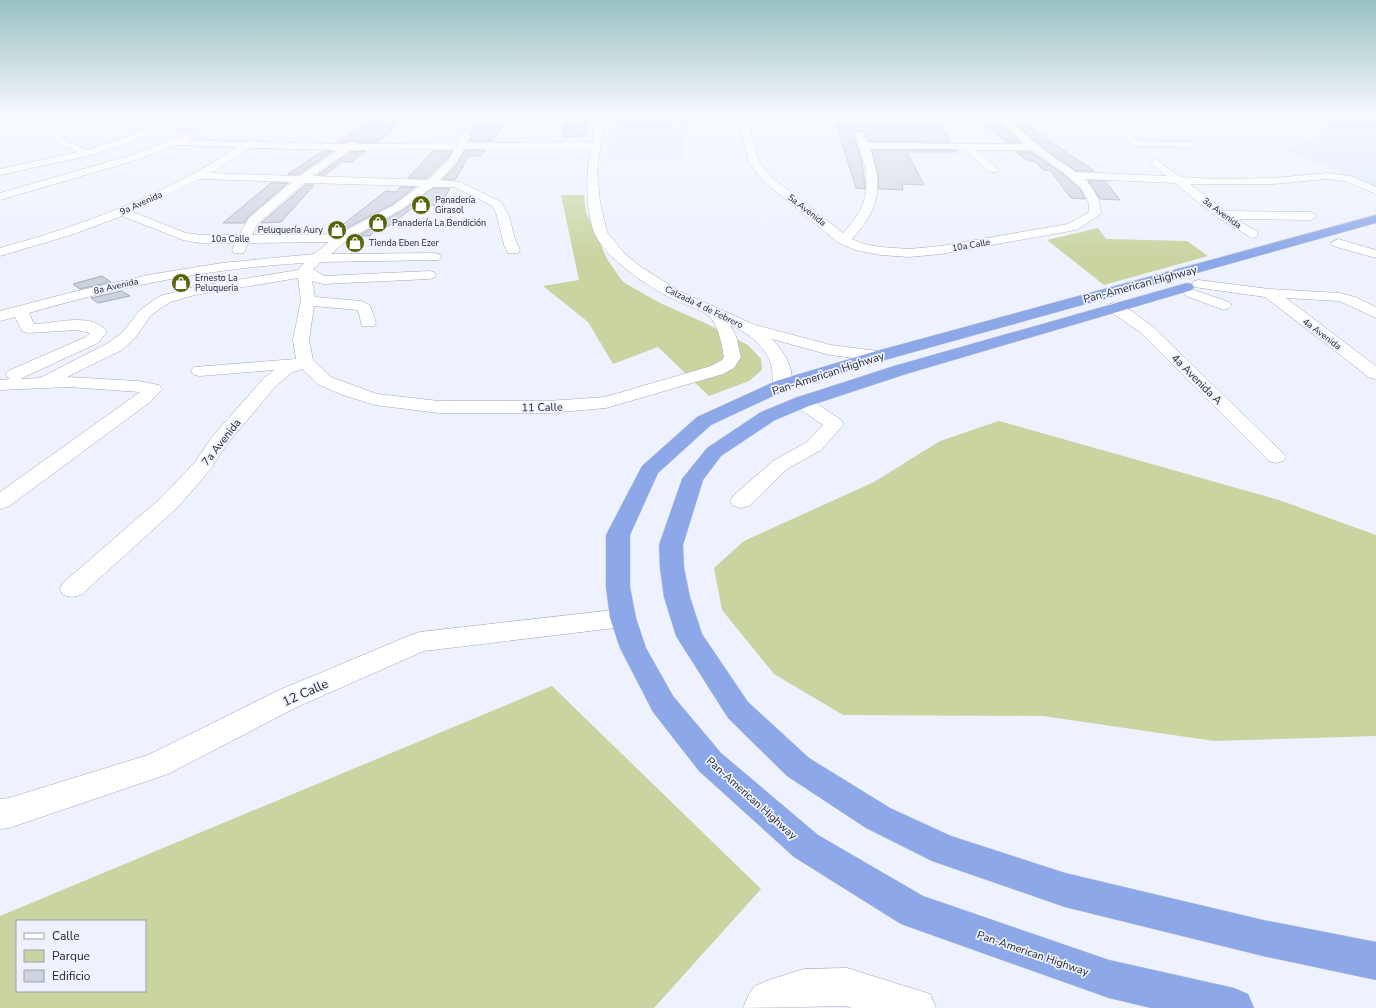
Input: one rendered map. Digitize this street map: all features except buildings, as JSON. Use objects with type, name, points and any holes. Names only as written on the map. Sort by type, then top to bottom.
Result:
[{"type":"highway","name":"Pan-American Highway","points":[[1376,219],[878,356],[792,393],[768,416],[714,452],[693,479],[671,545],[672,568],[677,597],[689,636],[738,710],[774,746],[798,767],[878,818],[944,850],[1065,890],[1264,938],[1376,961]]},
{"type":"highway","name":"Pan-American Highway","points":[[1234,1008],[1109,979],[914,911],[806,846],[710,762],[663,704],[633,648],[623,618],[618,587],[618,535],[649,470],[704,421],[792,393],[900,370],[1376,232]]},
{"type":"street","points":[[0,172],[46,162]]},
{"type":"street","points":[[0,197],[115,162]]},
{"type":"street","name":"9a Avenida","points":[[0,252],[34,243],[123,212],[154,199],[222,162]]},
{"type":"street","points":[[234,266],[243,239],[253,221],[302,179],[326,162]]},
{"type":"street","points":[[200,371],[305,362],[301,340],[308,300],[308,267],[341,238],[398,207],[436,179],[451,162]]},
{"type":"street","name":"Calzada 4 de Febrero","points":[[593,162],[592,170],[594,202],[601,233],[619,256],[636,270],[674,294],[749,328],[817,347],[878,356]]},
{"type":"street","name":"5a Avenida","points":[[754,162],[767,179],[844,240]]},
{"type":"street","points":[[844,240],[866,213],[871,199],[870,162]]},
{"type":"street","points":[[984,162],[993,170]]},
{"type":"street","points":[[1055,162],[1073,175],[1180,181],[1244,182],[1327,176],[1348,178],[1376,191]]},
{"type":"street","name":"3a Avenida","points":[[1155,162],[1222,215],[1252,234]]},
{"type":"street","name":"10a Calle","points":[[844,240],[860,247],[881,251],[909,253],[941,250],[1072,227],[1095,214],[1096,207],[1093,199],[1073,175]]},
{"type":"street","points":[[195,176],[302,179],[436,179],[456,184],[497,204],[501,210],[508,232],[507,239],[513,250]]},
{"type":"street","name":"10a Calle","points":[[123,212],[183,236],[200,239],[341,238]]},
{"type":"street","points":[[1222,215],[1311,216]]},
{"type":"street","points":[[1338,243],[1376,254]]},
{"type":"street","points":[[43,382],[116,346],[129,335],[146,312],[154,305],[165,299],[194,291],[308,267],[434,257]]},
{"type":"street","points":[[1361,263],[1376,260]]},
{"type":"street","name":"8a Avenida","points":[[22,303],[43,300],[46,303],[133,282],[234,266],[269,262],[308,267]]},
{"type":"street","points":[[308,267],[316,278],[323,280],[429,275]]},
{"type":"street","points":[[1199,284],[1269,293],[1340,297],[1350,300],[1376,313]]},
{"type":"street","points":[[1180,289],[1224,305]]},
{"type":"street","name":"4a Avenida","points":[[1269,293],[1376,374]]},
{"type":"street","points":[[308,300],[319,303],[361,306],[365,308],[368,322]]},
{"type":"street","points":[[0,316],[22,303],[28,328],[47,329],[86,325],[95,327],[99,332],[92,340],[7,380]]},
{"type":"street","name":"4a Avenida A","points":[[1113,308],[1125,314],[1146,329],[1276,457]]},
{"type":"street","name":"11 Calle","points":[[305,362],[325,381],[348,391],[375,399],[406,404],[439,407],[578,406],[606,402],[708,373],[728,364],[733,357],[728,336],[715,313]]},
{"type":"street","name":"Calzada 4 de Febrero","points":[[749,328],[762,338],[778,357],[782,374],[792,393]]},
{"type":"street","name":"7a Avenida","points":[[72,589],[170,502],[202,466],[219,441],[269,383],[285,369],[305,362]]},
{"type":"street","points":[[0,502],[144,398],[153,389],[109,384],[7,380]]},
{"type":"street","points":[[741,501],[780,465],[814,446],[834,424],[792,393]]},
{"type":"street","name":"12 Calle","points":[[0,814],[9,813],[157,765],[287,699],[420,642],[623,618]]},
{"type":"street","points":[[763,1008],[769,1000],[804,988],[847,987],[916,1008]]},
{"type":"shaded area","points":[[1317,162],[1376,162],[1376,189]]},
{"type":"green space","points":[[561,195],[584,195],[586,212],[607,259],[623,282],[660,303],[705,323],[748,345],[761,359],[762,370],[749,381],[709,396],[658,347],[613,364],[588,322],[543,286],[579,280]]},
{"type":"green space","points":[[1098,228],[1106,239],[1187,241],[1208,256],[1104,285],[1047,240]]},
{"type":"green space","points":[[999,421],[1279,500],[1376,535],[1376,736],[1214,741],[1043,716],[843,715],[774,674],[722,610],[714,568],[744,541],[874,482],[940,441]]},
{"type":"green space","points":[[552,686],[761,889],[654,1008],[0,1008],[0,916]]},
{"type":"place","name":"Panadería Girasol","points":[[421,205]]},
{"type":"place","name":"Panadería La Bendición","points":[[378,223]]},
{"type":"place","name":"Peluquería Aury","points":[[337,230]]},
{"type":"place","name":"Tienda Eben Ezer","points":[[355,243]]},
{"type":"place","name":"Ernesto La Peluqueria","points":[[181,283]]}]
